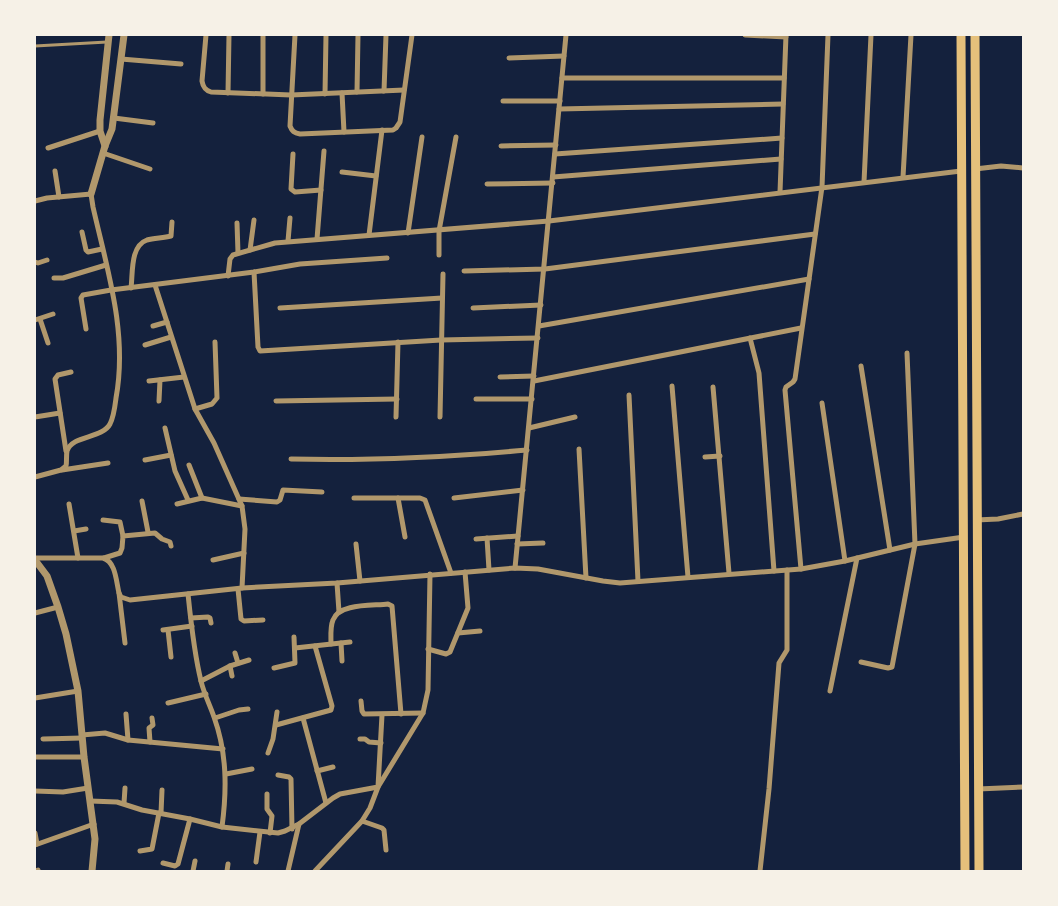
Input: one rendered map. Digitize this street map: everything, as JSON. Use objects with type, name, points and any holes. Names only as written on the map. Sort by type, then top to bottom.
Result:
[{"type":"main road","points":[[961,35],[965,871]]},
{"type":"main road","points":[[975,35],[979,871]]},
{"type":"main road","points":[[964,669],[977,669]]},
{"type":"street","points":[[206,35],[202,86],[211,92],[291,95],[404,90]]},
{"type":"street","points":[[228,93],[229,35]]},
{"type":"street","points":[[263,35],[263,94]]},
{"type":"street","points":[[295,35],[290,126],[296,133],[393,130],[399,126],[412,35]]},
{"type":"street","points":[[325,94],[326,35]]},
{"type":"street","points":[[357,92],[358,35]]},
{"type":"street","points":[[384,91],[386,35]]},
{"type":"street","points":[[515,568],[566,35]]},
{"type":"street","points":[[745,35],[786,36],[780,192]]},
{"type":"street","points":[[801,569],[785,390],[786,386],[795,379],[822,187],[828,35]]},
{"type":"street","points":[[864,182],[871,35]]},
{"type":"street","points":[[903,177],[911,35]]},
{"type":"street","points":[[66,452],[74,443],[105,430],[110,424],[120,370],[118,323],[91,194],[114,118],[124,38],[109,38],[100,131],[104,150]]},
{"type":"street","points":[[509,58],[564,56]]},
{"type":"street","points":[[121,59],[182,64]]},
{"type":"street","points":[[104,78],[119,79]]},
{"type":"street","points":[[562,78],[784,78]]},
{"type":"street","points":[[342,93],[344,132]]},
{"type":"street","points":[[503,101],[560,101]]},
{"type":"street","points":[[560,108],[783,104]]},
{"type":"street","points":[[114,118],[153,123]]},
{"type":"street","points":[[369,235],[382,130]]},
{"type":"street","points":[[48,148],[100,131]]},
{"type":"street","points":[[408,233],[422,137]]},
{"type":"street","points":[[439,255],[439,231],[456,137]]},
{"type":"street","points":[[555,154],[782,138]]},
{"type":"street","points":[[501,146],[556,145]]},
{"type":"street","points":[[104,150],[150,168]]},
{"type":"street","points":[[317,239],[324,151]]},
{"type":"street","points":[[293,154],[291,189],[295,192],[322,190]]},
{"type":"street","points":[[486,184],[781,160]]},
{"type":"street","points":[[975,169],[1002,166],[1023,168]]},
{"type":"street","points":[[55,171],[59,197]]},
{"type":"street","points":[[228,276],[230,259],[234,255],[288,241],[439,231],[549,221],[961,171]]},
{"type":"street","points":[[342,172],[376,176]]},
{"type":"street","points":[[35,201],[91,194]]},
{"type":"street","points":[[288,241],[290,218]]},
{"type":"street","points":[[250,250],[254,220]]},
{"type":"street","points":[[132,288],[136,249],[146,241],[171,236],[172,222]]},
{"type":"street","points":[[237,223],[238,253]]},
{"type":"street","points":[[82,232],[88,252],[102,250]]},
{"type":"street","points":[[464,271],[545,269],[815,234]]},
{"type":"street","points":[[86,330],[82,296],[111,290],[228,276],[300,264],[388,258]]},
{"type":"street","points":[[35,262],[48,260]]},
{"type":"street","points":[[54,278],[63,278],[106,265]]},
{"type":"street","points":[[254,272],[258,347],[260,351],[398,342],[538,338]]},
{"type":"street","points":[[440,417],[443,274]]},
{"type":"street","points":[[539,326],[809,279]]},
{"type":"street","points":[[155,285],[195,409],[214,443],[242,506],[244,517],[244,553],[240,589],[241,619],[244,621],[263,620]]},
{"type":"street","points":[[280,308],[442,298]]},
{"type":"street","points":[[473,308],[541,305]]},
{"type":"street","points":[[48,343],[37,320],[53,314]]},
{"type":"street","points":[[153,326],[167,322]]},
{"type":"street","points":[[500,377],[534,379],[802,328]]},
{"type":"street","points":[[145,345],[171,337]]},
{"type":"street","points":[[750,338],[759,373],[774,571]]},
{"type":"street","points":[[195,409],[212,404],[217,398],[215,342]]},
{"type":"street","points":[[396,417],[398,342]]},
{"type":"street","points":[[861,662],[888,668],[892,667],[915,544],[907,353]]},
{"type":"street","points":[[860,366],[890,550]]},
{"type":"street","points":[[61,470],[66,466],[66,452],[54,379],[58,375],[71,372]]},
{"type":"street","points":[[149,381],[184,377]]},
{"type":"street","points":[[160,380],[160,401]]},
{"type":"street","points":[[672,386],[688,577]]},
{"type":"street","points":[[713,387],[729,573]]},
{"type":"street","points":[[629,395],[638,581]]},
{"type":"street","points":[[276,401],[397,399]]},
{"type":"street","points":[[476,399],[532,399]]},
{"type":"street","points":[[822,403],[845,561]]},
{"type":"street","points":[[35,417],[60,413]]},
{"type":"street","points":[[529,428],[575,418]]},
{"type":"street","points":[[165,428],[171,455],[181,486],[188,500]]},
{"type":"street","points":[[579,449],[586,578]]},
{"type":"street","points":[[291,459],[411,459],[527,450]]},
{"type":"street","points":[[145,460],[171,455]]},
{"type":"street","points":[[705,457],[720,456]]},
{"type":"street","points":[[35,477],[61,470],[108,463]]},
{"type":"street","points":[[189,465],[202,498]]},
{"type":"street","points":[[239,499],[277,502],[280,500],[283,490],[322,492]]},
{"type":"street","points":[[454,498],[522,490]]},
{"type":"street","points":[[177,504],[202,498],[242,506]]},
{"type":"street","points":[[354,498],[420,498],[425,500],[451,573]]},
{"type":"street","points":[[398,498],[405,537]]},
{"type":"street","points":[[142,501],[148,532]]},
{"type":"street","points":[[69,504],[78,558]]},
{"type":"street","points":[[976,520],[998,519],[1023,514]]},
{"type":"street","points":[[35,559],[103,558],[120,553],[123,536],[120,522],[103,520]]},
{"type":"street","points":[[74,531],[86,529]]},
{"type":"street","points":[[123,536],[155,532],[162,539],[170,542],[171,546]]},
{"type":"street","points":[[476,539],[518,536]]},
{"type":"street","points":[[119,593],[125,599],[130,600],[240,589],[515,568],[538,569],[620,583],[729,573],[801,569],[845,561],[915,544],[964,537]]},
{"type":"street","points":[[487,538],[489,570]]},
{"type":"street","points":[[517,544],[543,543]]},
{"type":"street","points":[[356,544],[360,581]]},
{"type":"street","points":[[213,560],[244,553]]},
{"type":"street","points":[[103,558],[112,564],[119,593],[125,643]]},
{"type":"street","points":[[830,691],[857,558]]},
{"type":"street","points":[[35,559],[47,576],[58,607],[66,634],[78,691],[84,757],[94,824],[95,839],[92,871]]},
{"type":"street","points":[[760,871],[769,789],[779,663],[787,650],[787,570]]},
{"type":"street","points":[[428,649],[448,653],[458,633],[468,608],[465,572]]},
{"type":"street","points":[[315,871],[362,821],[370,808],[378,787],[423,713],[428,690],[430,574]]},
{"type":"street","points":[[337,583],[339,612]]},
{"type":"street","points":[[188,594],[201,681],[215,718],[223,749],[226,774],[222,827]]},
{"type":"street","points":[[331,644],[332,621],[339,612],[348,608],[388,604],[392,606],[401,714]]},
{"type":"street","points":[[35,612],[58,607]]},
{"type":"street","points":[[191,618],[208,617],[211,623]]},
{"type":"street","points":[[171,657],[166,630],[192,626]]},
{"type":"street","points":[[458,633],[480,631]]},
{"type":"street","points":[[274,668],[294,662],[294,637]]},
{"type":"street","points":[[294,648],[350,642]]},
{"type":"street","points":[[341,643],[342,661]]},
{"type":"street","points":[[276,725],[329,711],[332,708],[315,646]]},
{"type":"street","points":[[235,654],[238,663]]},
{"type":"street","points":[[201,681],[230,666],[250,660]]},
{"type":"street","points":[[230,666],[232,676]]},
{"type":"street","points":[[35,698],[78,691]]},
{"type":"street","points":[[168,703],[206,694]]},
{"type":"street","points":[[361,701],[364,714],[423,713]]},
{"type":"street","points":[[215,718],[248,709]]},
{"type":"street","points":[[268,753],[276,725],[277,712]]},
{"type":"street","points":[[126,714],[128,740]]},
{"type":"street","points":[[378,787],[382,715]]},
{"type":"street","points":[[150,742],[149,728],[153,726],[152,718]]},
{"type":"street","points":[[303,718],[326,803]]},
{"type":"street","points":[[43,739],[105,733],[128,740],[223,749]]},
{"type":"street","points":[[360,739],[381,743]]},
{"type":"street","points":[[35,758],[84,757]]},
{"type":"street","points":[[317,771],[333,767]]},
{"type":"street","points":[[226,774],[252,770]]},
{"type":"street","points":[[278,775],[290,778],[292,829]]},
{"type":"street","points":[[90,801],[124,803],[142,810],[222,827],[270,833],[292,829],[340,794],[378,787]]},
{"type":"street","points":[[978,789],[1023,787]]},
{"type":"street","points":[[35,791],[52,793],[88,788]]},
{"type":"street","points":[[124,803],[125,788]]},
{"type":"street","points":[[140,851],[152,849],[160,813],[162,790]]},
{"type":"street","points":[[267,794],[267,809],[271,814],[270,833]]},
{"type":"street","points":[[163,863],[174,866],[178,864],[190,819]]},
{"type":"street","points":[[362,821],[384,830],[386,850]]},
{"type":"street","points":[[35,833],[36,844],[94,824]]},
{"type":"street","points":[[288,871],[299,824]]},
{"type":"street","points":[[256,862],[260,832]]},
{"type":"street","points":[[193,871],[195,860]]},
{"type":"street","points":[[227,871],[228,864]]},
{"type":"lane","points":[[35,46],[109,38]]}]
